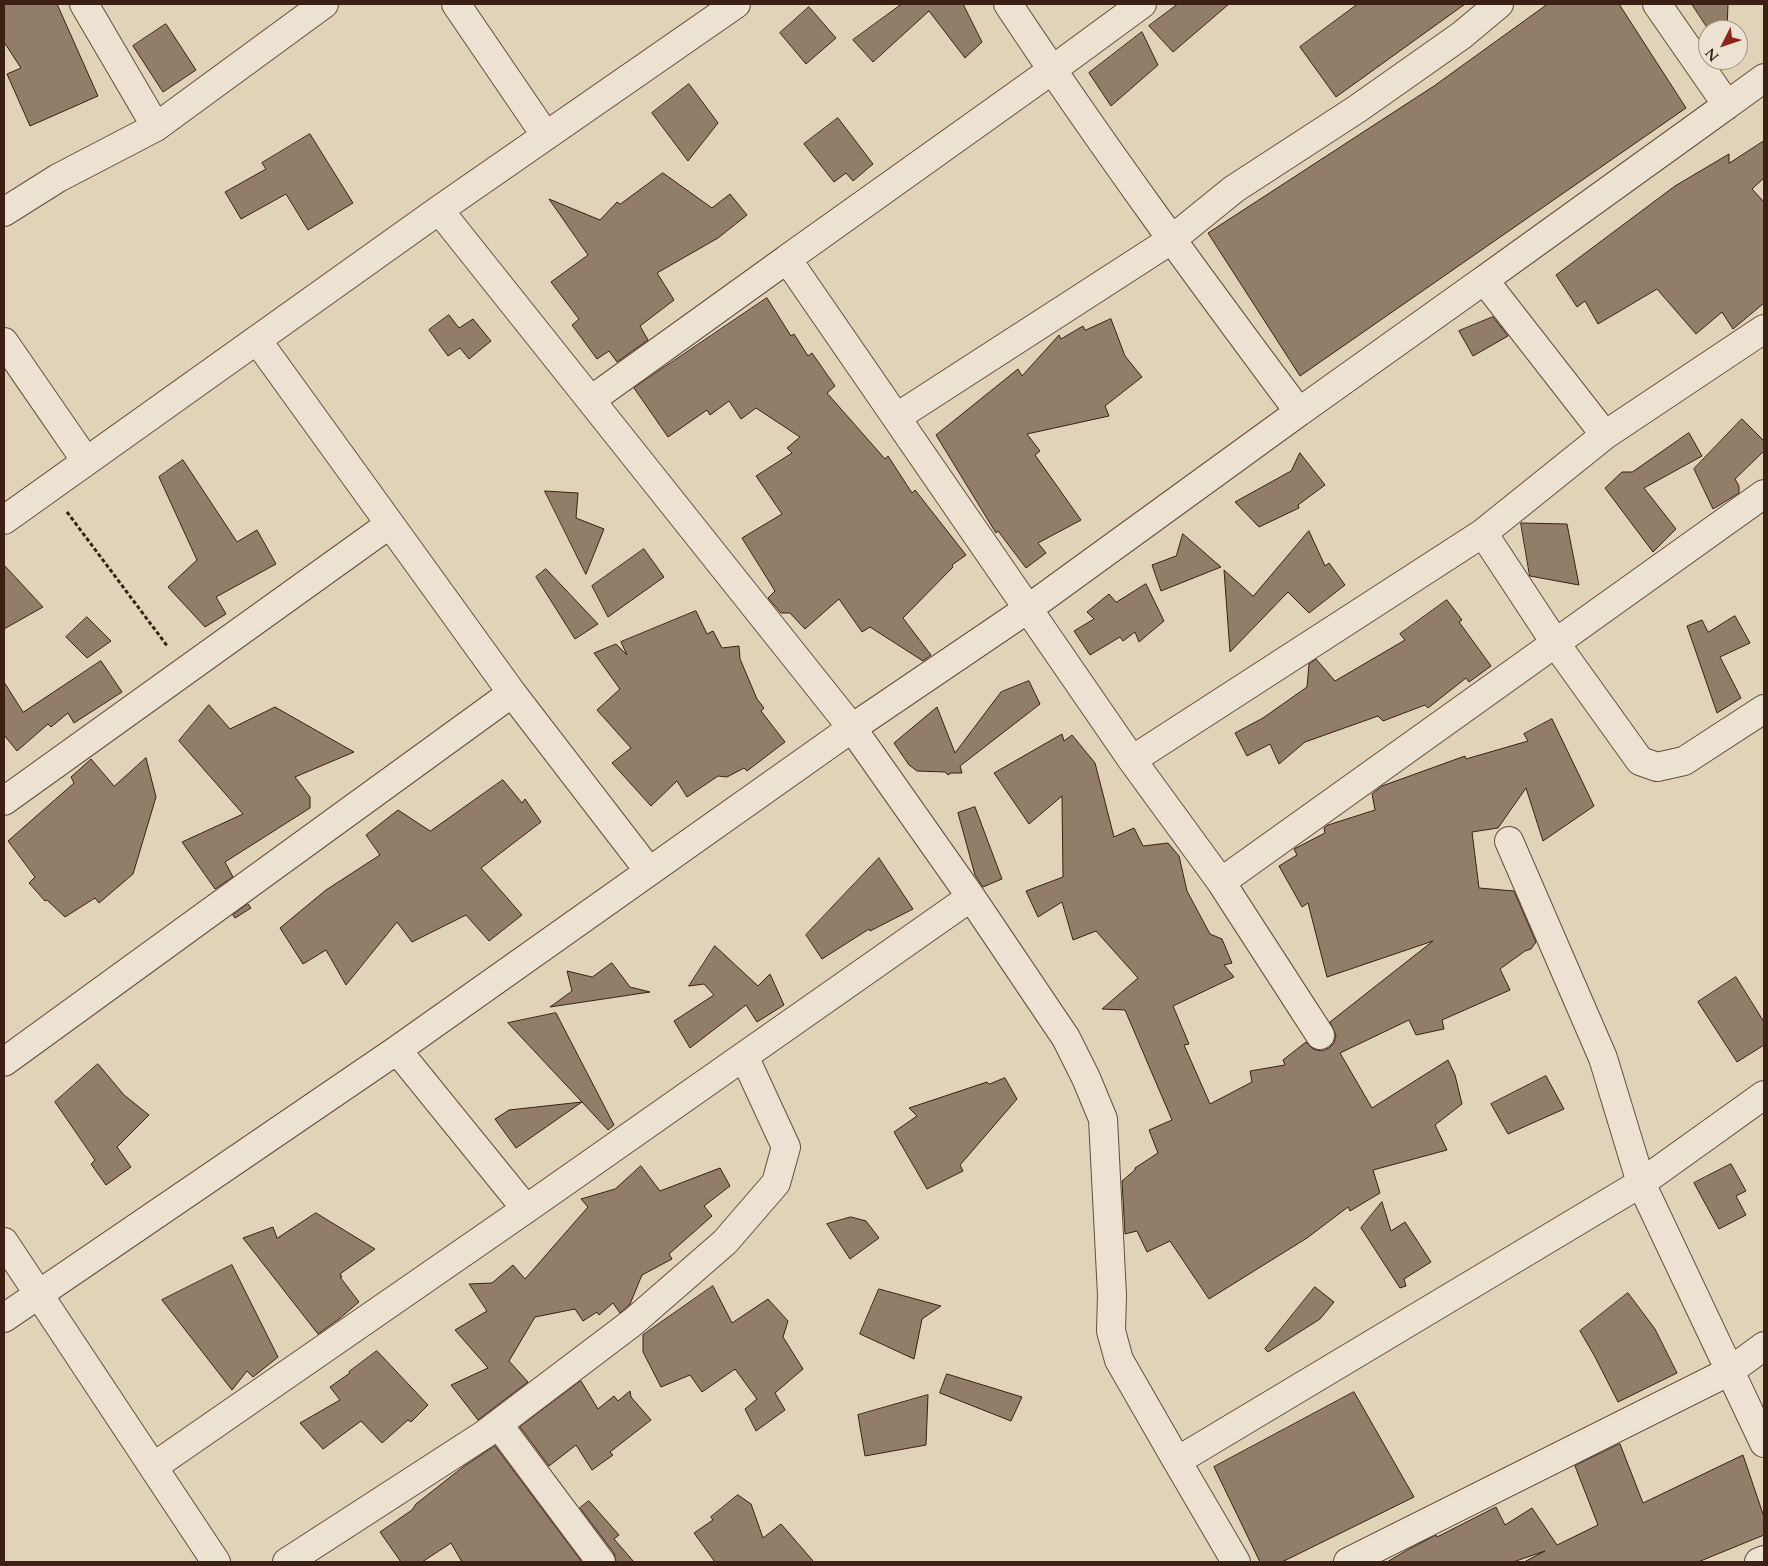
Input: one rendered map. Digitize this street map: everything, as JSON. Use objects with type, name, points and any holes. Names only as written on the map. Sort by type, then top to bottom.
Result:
[{"type":"street","points":[[84,4],[156,127]]},
{"type":"street","points":[[4,212],[58,178],[156,127],[324,4]]},
{"type":"street","points":[[456,4],[546,136]]},
{"type":"street","points":[[4,520],[439,210],[736,4]]},
{"type":"street","points":[[1008,4],[1171,240],[1299,412]]},
{"type":"street","points":[[591,400],[1142,4]]},
{"type":"street","points":[[897,417],[1171,240],[1234,189],[1365,103],[1462,35],[1499,4]]},
{"type":"street","points":[[1657,4],[1727,105]]},
{"type":"street","points":[[4,1318],[396,1050],[852,728],[1029,608],[1764,78]]},
{"type":"street","points":[[439,210],[852,728],[971,897],[1066,1038],[1086,1078],[1103,1119],[1112,1295],[1111,1331],[1119,1360],[1236,1562]]},
{"type":"street","points":[[787,259],[1132,760],[1221,882],[1320,1035]]},
{"type":"street","points":[[1484,280],[1605,434]]},
{"type":"street","points":[[1132,760],[1483,533],[1605,434],[1764,329]]},
{"type":"street","points":[[256,340],[512,693],[649,871]]},
{"type":"street","points":[[4,342],[86,461]]},
{"type":"street","points":[[1221,882],[1764,494]]},
{"type":"street","points":[[4,801],[390,524]]},
{"type":"street","points":[[1483,533],[1556,644],[1640,761],[1657,767],[1684,761],[1764,709]]},
{"type":"street","points":[[4,1062],[512,693]]},
{"type":"street","points":[[1509,841],[1603,1058],[1642,1183],[1764,1443]]},
{"type":"street","points":[[153,1467],[526,1209],[971,897]]},
{"type":"street","points":[[396,1050],[526,1209]]},
{"type":"street","points":[[287,1562],[498,1424],[632,1322],[725,1242],[776,1183],[786,1147],[744,1056]]},
{"type":"street","points":[[1177,1461],[1642,1183],[1764,1095]]},
{"type":"street","points":[[4,1242],[216,1562]]},
{"type":"street","points":[[1348,1562],[1730,1371],[1764,1346]]},
{"type":"street","points":[[498,1424],[601,1562]]},
{"type":"street","points":[[1759,1562],[1764,1560]]},
{"type":"path","points":[[49,488],[185,670]]},
{"type":"building","points":[[4,4],[57,4],[98,96],[30,126],[7,74],[21,68],[4,42]]},
{"type":"building","points":[[902,4],[963,4],[982,42],[965,58],[929,11],[873,62],[853,40]]},
{"type":"building","points":[[1178,4],[1229,4],[1173,52],[1149,26]]},
{"type":"building","points":[[1358,4],[1465,4],[1336,97],[1300,47]]},
{"type":"building","points":[[1548,4],[1619,4],[1686,108],[1300,376],[1208,233],[1434,86]]},
{"type":"building","points":[[1692,4],[1728,4],[1727,20],[1702,20]]},
{"type":"building","points":[[809,7],[836,38],[806,64],[780,33]]},
{"type":"building","points":[[166,24],[196,70],[163,92],[133,46]]},
{"type":"building","points":[[1142,32],[1158,65],[1111,106],[1089,73]]},
{"type":"building","points":[[689,84],[718,123],[688,161],[652,113]]},
{"type":"building","points":[[838,118],[873,164],[853,181],[846,173],[834,182],[804,144]]},
{"type":"building","points":[[310,134],[353,203],[308,230],[286,194],[241,219],[225,192],[266,169],[262,163]]},
{"type":"building","points":[[1764,141],[1764,178],[1752,189],[1764,202],[1764,303],[1733,329],[1722,312],[1696,334],[1657,289],[1598,324],[1585,301],[1577,307],[1556,275],[1675,186],[1729,154],[1729,163]]},
{"type":"building","points":[[663,173],[712,208],[730,194],[747,215],[718,238],[657,273],[674,300],[640,326],[648,340],[617,362],[609,351],[597,359],[572,325],[579,319],[551,282],[588,255],[549,199],[600,220],[617,202],[620,204]]},
{"type":"building","points":[[767,298],[791,336],[794,334],[808,356],[812,353],[835,386],[827,393],[885,459],[888,456],[912,493],[915,490],[966,555],[952,565],[953,567],[903,618],[931,655],[923,661],[870,627],[862,632],[839,599],[805,629],[790,613],[781,613],[768,598],[775,591],[742,538],[782,514],[756,476],[792,453],[787,448],[800,437],[756,408],[741,419],[729,401],[710,415],[707,410],[668,437],[634,388]]},
{"type":"building","points":[[449,315],[459,328],[473,319],[491,341],[469,359],[460,348],[448,356],[429,330]]},
{"type":"building","points":[[1493,317],[1508,336],[1473,356],[1459,331]]},
{"type":"building","points":[[1111,319],[1125,356],[1142,377],[1105,406],[1109,416],[1027,434],[1040,451],[1035,455],[1081,520],[1038,543],[1046,553],[1026,568],[998,531],[996,533],[936,435],[1018,369],[1022,376],[1059,335],[1061,339],[1083,326],[1085,330]]},
{"type":"building","points":[[1742,419],[1764,441],[1764,451],[1735,479],[1739,486],[1739,493],[1713,509],[1694,469]]},
{"type":"building","points":[[1689,433],[1702,456],[1644,488],[1676,529],[1653,552],[1605,488],[1622,472],[1632,472]]},
{"type":"building","points":[[1300,453],[1325,485],[1298,505],[1299,508],[1259,527],[1235,502],[1291,471]]},
{"type":"building","points":[[183,460],[237,542],[257,530],[276,564],[216,597],[226,614],[205,627],[168,587],[197,560],[159,477]]},
{"type":"building","points":[[545,491],[578,493],[576,518],[604,529],[586,574]]},
{"type":"building","points":[[1521,523],[1567,524],[1579,585],[1530,576]]},
{"type":"building","points":[[1309,531],[1325,566],[1329,563],[1345,585],[1309,613],[1288,592],[1230,652],[1224,570],[1253,596]]},
{"type":"building","points":[[1183,534],[1221,567],[1161,591],[1152,565],[1176,556]]},
{"type":"building","points":[[644,549],[664,577],[608,617],[592,586]]},
{"type":"building","points":[[4,565],[43,607],[4,629]]},
{"type":"building","points":[[546,569],[598,624],[575,639],[536,577]]},
{"type":"building","points":[[1146,584],[1164,621],[1139,642],[1135,632],[1123,641],[1120,637],[1090,655],[1074,631],[1094,619],[1087,612],[1109,594],[1116,602]]},
{"type":"building","points":[[1447,600],[1462,620],[1459,622],[1491,666],[1469,682],[1466,678],[1428,708],[1425,705],[1383,721],[1378,716],[1305,742],[1279,764],[1270,744],[1247,756],[1235,733],[1263,718],[1307,687],[1309,664],[1316,659],[1335,681],[1405,640],[1400,634]]},
{"type":"building","points":[[696,611],[707,634],[713,631],[722,648],[739,646],[740,659],[757,699],[764,708],[761,711],[785,742],[747,771],[744,768],[727,777],[718,776],[687,797],[677,781],[651,806],[612,763],[631,748],[597,710],[620,689],[594,653],[616,644],[627,655],[621,642]]},
{"type":"building","points":[[1735,616],[1750,643],[1720,657],[1741,698],[1717,713],[1687,626],[1702,620],[1708,632]]},
{"type":"building","points":[[87,617],[111,641],[87,658],[66,637]]},
{"type":"building","points":[[101,661],[122,692],[74,723],[68,713],[51,727],[48,724],[17,751],[4,735],[4,682],[23,712]]},
{"type":"building","points":[[1029,681],[1040,704],[960,766],[962,773],[951,773],[948,775],[945,772],[917,771],[909,765],[894,743],[937,707],[955,753],[1001,692]]},
{"type":"building","points":[[209,705],[230,729],[275,707],[354,752],[295,777],[310,797],[310,808],[225,862],[233,877],[215,889],[182,842],[243,814],[179,741]]},
{"type":"building","points":[[1552,719],[1594,806],[1543,841],[1526,788],[1498,828],[1472,832],[1479,888],[1514,891],[1536,942],[1531,949],[1525,951],[1500,969],[1510,990],[1442,1020],[1444,1029],[1416,1035],[1409,1020],[1340,1053],[1372,1108],[1448,1060],[1455,1075],[1462,1104],[1435,1125],[1447,1150],[1373,1170],[1380,1193],[1350,1211],[1348,1207],[1307,1238],[1209,1299],[1170,1241],[1147,1252],[1137,1231],[1125,1234],[1122,1181],[1135,1168],[1158,1153],[1149,1130],[1172,1120],[1125,1010],[1102,1009],[1138,978],[1096,931],[1073,940],[1062,902],[1038,917],[1026,891],[1063,877],[1062,796],[1029,824],[994,773],[1062,734],[1064,741],[1072,735],[1095,763],[1114,837],[1134,828],[1143,846],[1168,843],[1179,856],[1187,891],[1210,934],[1222,939],[1232,963],[1224,965],[1234,977],[1173,1006],[1189,1044],[1184,1045],[1210,1104],[1252,1082],[1250,1071],[1285,1065],[1283,1060],[1306,1042],[1313,1049],[1321,1051],[1329,1048],[1334,1043],[1336,1035],[1330,1022],[1433,941],[1327,977],[1308,903],[1302,907],[1279,866],[1297,855],[1294,849],[1325,833],[1324,828],[1328,825],[1375,810],[1372,794],[1382,786],[1465,756],[1466,759],[1528,741],[1524,734]]},
{"type":"building","points":[[146,758],[156,797],[133,874],[99,903],[95,898],[65,917],[47,900],[45,901],[29,883],[35,877],[8,841],[74,783],[71,777],[91,759],[114,786]]},
{"type":"building","points":[[503,780],[522,803],[525,799],[541,822],[481,868],[522,915],[489,941],[466,915],[412,942],[397,922],[346,985],[326,950],[303,964],[280,928],[326,890],[380,855],[366,835],[398,810],[430,831]]},
{"type":"building","points":[[975,807],[1002,879],[983,887],[975,875],[958,813]]},
{"type":"building","points":[[879,858],[913,909],[870,931],[869,929],[822,959],[806,935]]},
{"type":"building","points":[[248,904],[251,908],[235,918],[233,915]]},
{"type":"building","points":[[715,946],[758,986],[770,974],[784,1005],[757,1022],[746,1005],[690,1048],[674,1021],[714,995],[704,984],[689,986]]},
{"type":"building","points":[[612,963],[630,987],[650,992],[550,1007],[572,991],[567,971],[592,977]]},
{"type":"building","points":[[1736,977],[1764,1022],[1764,1045],[1737,1062],[1698,1002]]},
{"type":"building","points":[[556,1013],[614,1125],[608,1130],[508,1023]]},
{"type":"building","points":[[98,1064],[124,1095],[149,1115],[117,1147],[131,1167],[106,1185],[91,1164],[95,1160],[55,1102]]},
{"type":"building","points":[[1546,1076],[1564,1109],[1508,1134],[1491,1104]]},
{"type":"building","points":[[1005,1078],[1017,1099],[960,1165],[963,1171],[927,1189],[894,1132],[917,1116],[909,1108],[987,1082],[989,1084]]},
{"type":"building","points":[[582,1102],[516,1148],[495,1119],[509,1110]]},
{"type":"building","points":[[1731,1164],[1746,1191],[1736,1196],[1746,1215],[1719,1229],[1694,1183]]},
{"type":"building","points":[[641,1166],[660,1191],[720,1168],[730,1186],[704,1206],[712,1216],[669,1254],[672,1259],[642,1275],[630,1304],[620,1313],[613,1303],[599,1315],[597,1312],[583,1321],[575,1309],[535,1317],[509,1361],[528,1382],[478,1420],[451,1385],[488,1368],[455,1330],[487,1311],[469,1284],[492,1283],[513,1265],[525,1279],[588,1207],[581,1199],[615,1189]]},
{"type":"building","points":[[1382,1202],[1391,1231],[1405,1222],[1431,1262],[1404,1279],[1406,1286],[1400,1288],[1361,1228]]},
{"type":"building","points":[[316,1213],[375,1249],[340,1274],[342,1277],[340,1277],[359,1302],[318,1334],[243,1238],[273,1227],[277,1238]]},
{"type":"building","points":[[851,1217],[866,1221],[879,1238],[850,1259],[827,1224]]},
{"type":"building","points":[[232,1265],[278,1357],[253,1377],[247,1371],[232,1390],[162,1300]]},
{"type":"building","points":[[713,1286],[732,1323],[768,1299],[788,1321],[783,1337],[803,1369],[775,1393],[785,1410],[756,1431],[745,1409],[757,1399],[735,1369],[702,1392],[690,1375],[661,1387],[643,1352],[643,1335]]},
{"type":"building","points":[[1315,1287],[1334,1302],[1320,1319],[1268,1352],[1265,1349]]},
{"type":"building","points":[[879,1289],[941,1306],[922,1319],[914,1359],[860,1334]]},
{"type":"building","points":[[1628,1293],[1655,1329],[1677,1373],[1618,1402],[1580,1331]]},
{"type":"building","points":[[377,1351],[428,1405],[411,1422],[408,1420],[382,1443],[361,1421],[323,1449],[300,1423],[340,1400],[330,1387]]},
{"type":"building","points":[[947,1374],[1022,1397],[1011,1421],[940,1393]]},
{"type":"building","points":[[581,1381],[598,1409],[614,1396],[618,1401],[630,1391],[631,1397],[651,1420],[610,1452],[613,1455],[592,1470],[576,1445],[549,1466],[520,1427]]},
{"type":"building","points":[[1354,1392],[1414,1497],[1282,1562],[1260,1562],[1214,1467]]},
{"type":"building","points":[[928,1395],[926,1445],[865,1456],[858,1415]]},
{"type":"building","points":[[1620,1444],[1643,1503],[1743,1455],[1764,1517],[1764,1535],[1698,1562],[1524,1562],[1545,1551],[1513,1562],[1387,1562],[1436,1535],[1437,1537],[1496,1507],[1505,1525],[1532,1508],[1557,1545],[1598,1525],[1575,1466]]},
{"type":"building","points":[[495,1446],[582,1562],[462,1562],[451,1543],[422,1562],[401,1562],[380,1532],[412,1510],[416,1504],[463,1467]]},
{"type":"building","points":[[738,1495],[751,1504],[763,1538],[781,1524],[814,1562],[715,1562],[694,1533],[713,1520],[711,1517]]},
{"type":"building","points":[[589,1501],[619,1535],[614,1539],[634,1562],[616,1562],[614,1553],[580,1508]]}]
